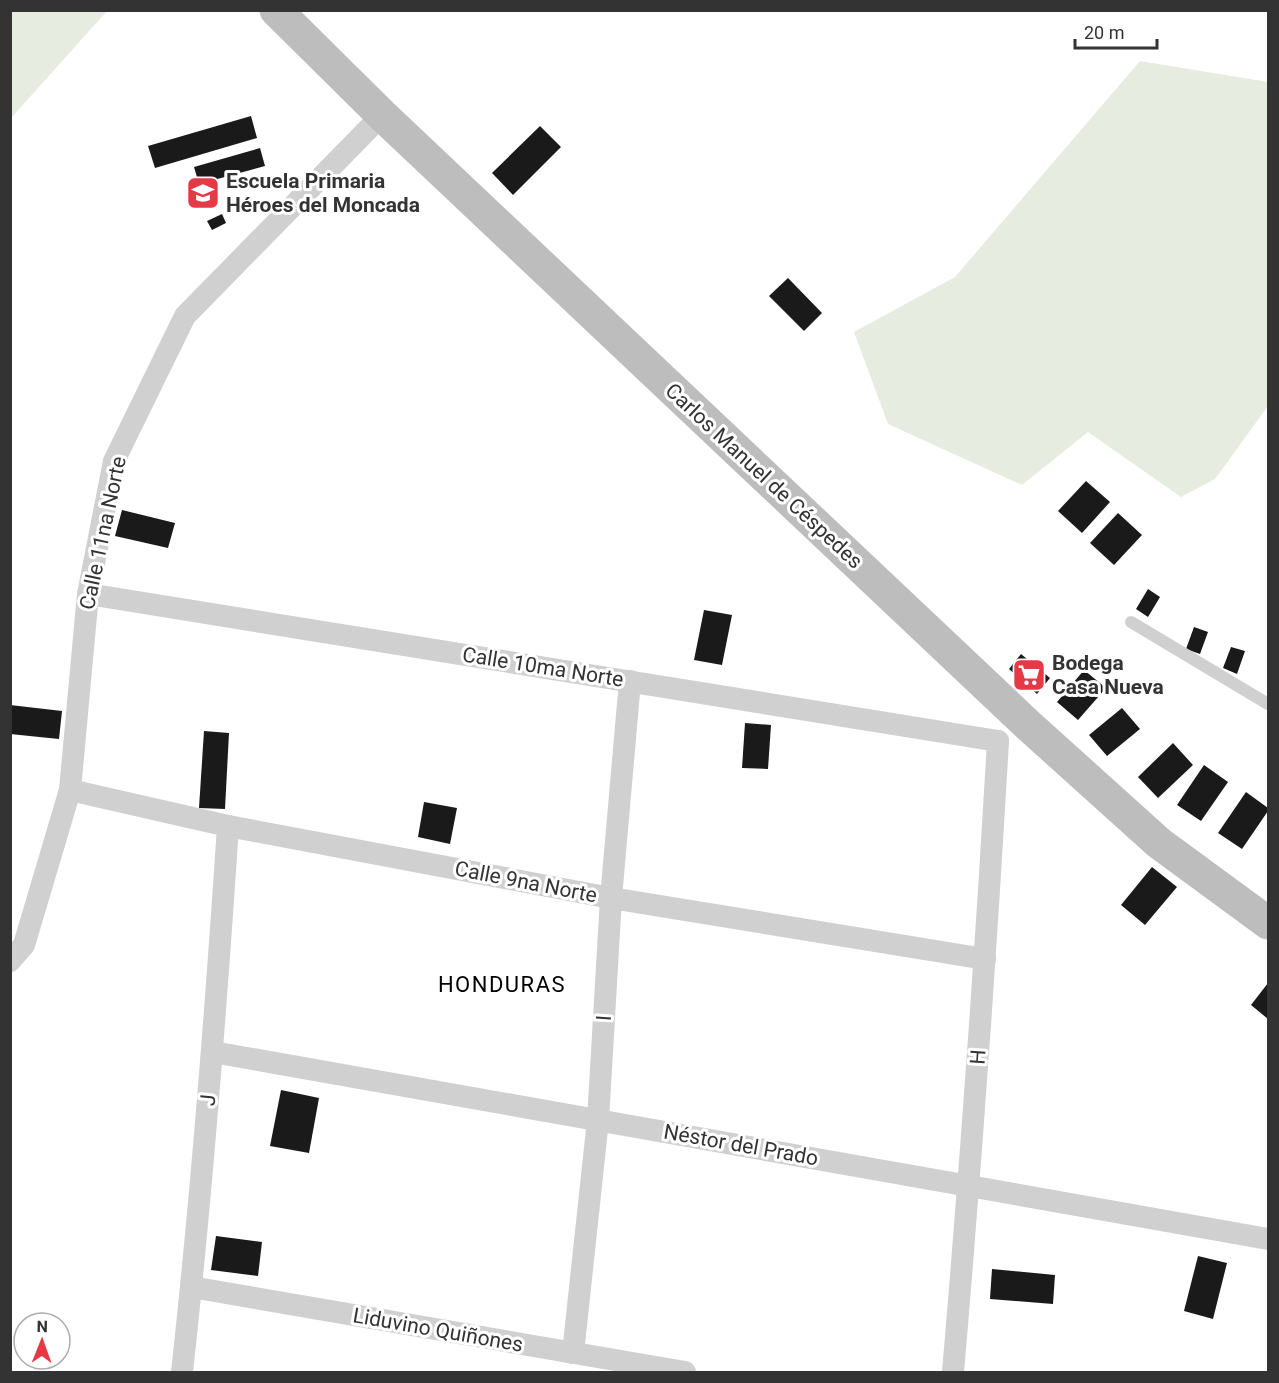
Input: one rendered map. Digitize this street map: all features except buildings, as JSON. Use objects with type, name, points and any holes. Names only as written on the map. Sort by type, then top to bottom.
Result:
[{"type":"street","name":"Carlos Manuel de Céspedes","points":[[276,10],[382,115],[1028,725],[1159,843],[1269,923]]},
{"type":"street","name":"Calle 11na Norte","points":[[10,961],[24,945],[70,790],[88,594],[114,461],[185,316],[382,115]]},
{"type":"street","name":"Calle 10ma Norte","points":[[88,594],[998,741]]},
{"type":"street","name":"I","points":[[573,1353],[598,1120],[611,898],[630,681]]},
{"type":"street","points":[[998,741],[1028,725]]},
{"type":"street","name":"H","points":[[953,1372],[969,1186],[998,741]]},
{"type":"street","name":"Calle 9na Norte","points":[[70,790],[228,826],[611,898],[985,959]]},
{"type":"street","name":"J","points":[[182,1372],[213,1052],[228,826]]},
{"type":"street","name":"Néstor del Prado","points":[[213,1052],[1269,1239]]},
{"type":"street","name":"Liduvino Quiñones","points":[[191,1287],[685,1372]]},
{"type":"lane","points":[[1131,622],[1269,704]]},
{"type":"shaded area","points":[[10,11],[107,11],[11,118]]},
{"type":"shaded area","points":[[1140,61],[1268,82],[1268,406],[1215,479],[1181,497],[1088,432],[1022,485],[888,424],[854,332],[955,277]]},
{"type":"place","name":"Escuela Primaria Héroes del Moncada","points":[[203,193]]},
{"type":"place","name":"Bodega Casa Nueva","points":[[1029,675]]},
{"type":"district","name":"HONDURAS","points":[[502,984]]}]
